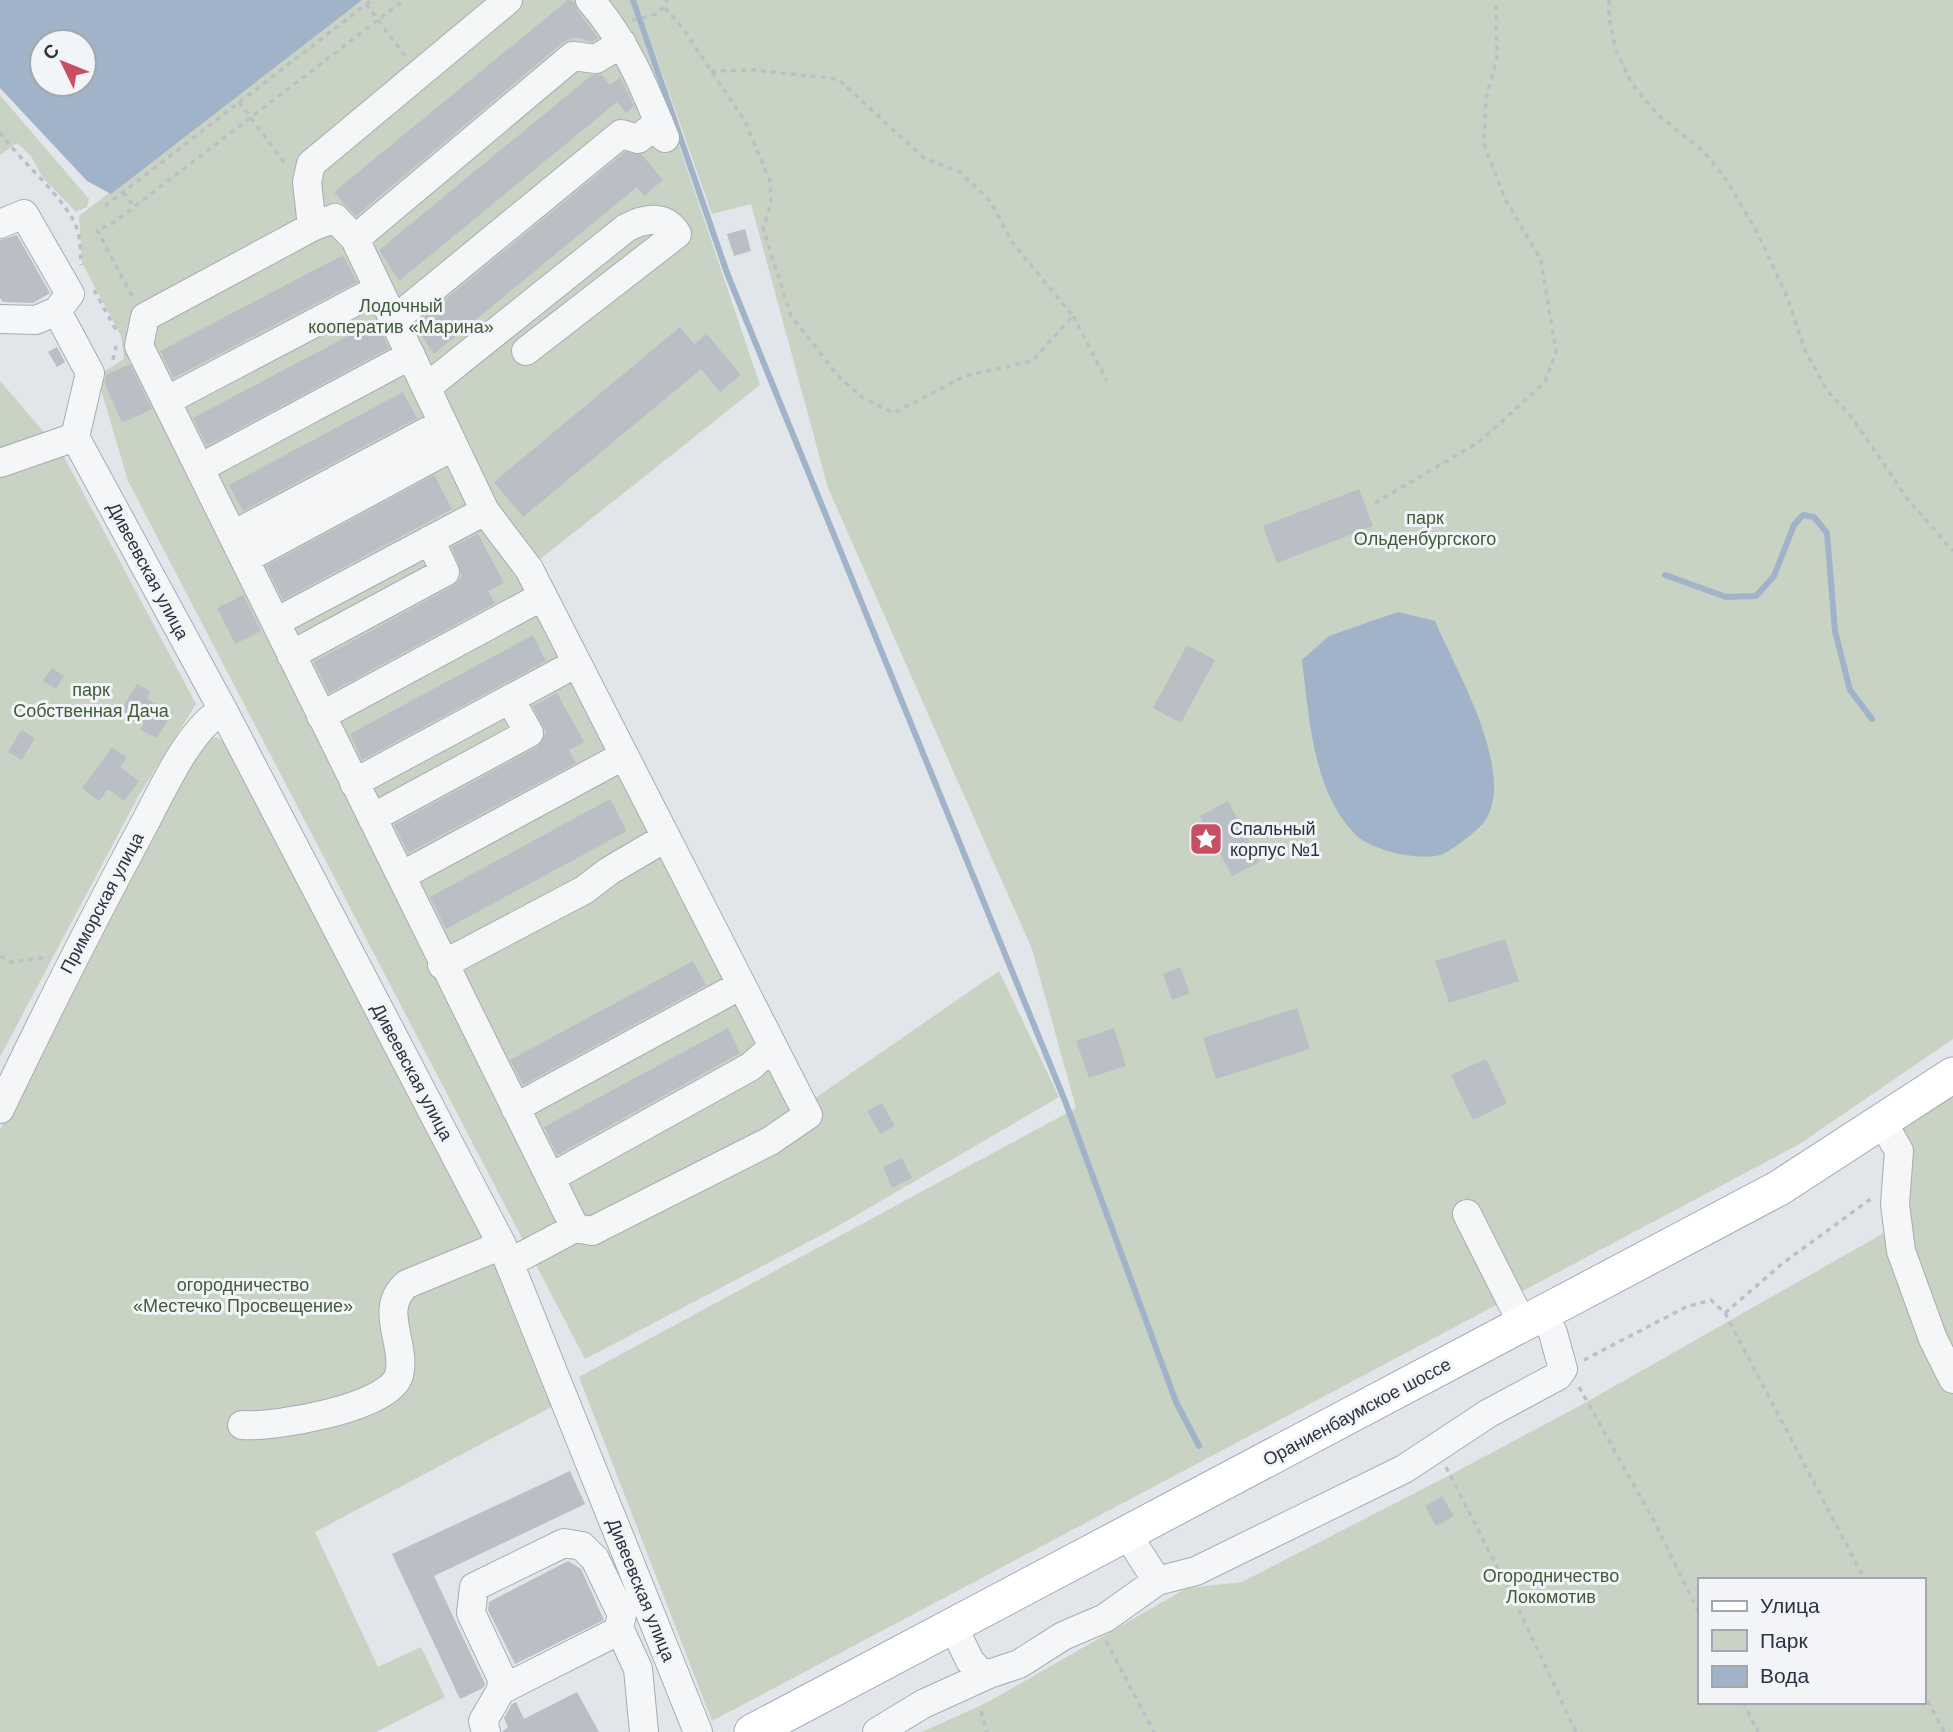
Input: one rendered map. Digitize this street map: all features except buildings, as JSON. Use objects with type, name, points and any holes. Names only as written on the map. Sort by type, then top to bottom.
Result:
[{"type":"main road","name":"Ораниенбаумское шоссе","points":[[752,1732],[1779,1188],[1883,1123],[1953,1075]]},
{"type":"street","points":[[312,227],[307,182],[311,164],[508,0]]},
{"type":"street","points":[[590,0],[613,27],[626,31]]},
{"type":"street","points":[[355,239],[573,56],[596,59],[626,31]]},
{"type":"street","points":[[394,320],[621,134],[638,139],[662,130],[626,31]]},
{"type":"street","points":[[0,224],[24,214],[70,294],[57,311],[36,320],[0,319]]},
{"type":"street","points":[[242,1426],[279,1425],[339,1411],[390,1389],[398,1376],[400,1361],[393,1313],[398,1292],[407,1284],[506,1254],[575,1228],[592,1231],[770,1141],[808,1115],[575,664],[529,569],[485,512],[355,239],[335,218],[312,227],[145,317],[139,346],[401,876],[442,965],[575,1228]]},
{"type":"street","points":[[427,387],[626,228],[650,219],[664,221],[675,230],[677,234],[526,351]]},
{"type":"street","points":[[166,401],[379,289]]},
{"type":"street","points":[[0,463],[75,436],[90,373],[57,311]]},
{"type":"street","points":[[200,468],[411,355]]},
{"type":"street","points":[[239,547],[448,434]]},
{"type":"street","name":"Дивеевская улица","points":[[75,436],[223,710],[506,1254],[698,1732]]},
{"type":"street","points":[[276,622],[485,512]]},
{"type":"street","points":[[291,654],[445,572],[430,540]]},
{"type":"street","points":[[321,716],[541,597]]},
{"type":"street","points":[[354,783],[575,664]]},
{"type":"street","points":[[372,818],[529,733],[510,699]]},
{"type":"street","name":"Приморская улица","points":[[0,1109],[74,954],[177,765],[210,717],[223,710]]},
{"type":"street","points":[[401,876],[623,756]]},
{"type":"street","points":[[442,965],[584,891],[609,871],[665,838]]},
{"type":"street","points":[[515,1108],[741,985]]},
{"type":"street","points":[[550,1178],[750,1068],[773,1047]]},
{"type":"street","points":[[1883,1123],[1899,1151],[1895,1216],[1901,1251],[1933,1339],[1953,1379]]},
{"type":"street","points":[[877,1732],[923,1704],[989,1674],[1019,1664],[1063,1636],[1105,1618],[1157,1581],[1196,1571],[1404,1469],[1489,1413],[1550,1382],[1563,1369],[1553,1333],[1533,1319],[1467,1214]]},
{"type":"street","points":[[1127,1534],[1157,1581]]},
{"type":"street","points":[[486,1732],[483,1721],[501,1690],[502,1679],[471,1613],[474,1587],[564,1543],[582,1546],[594,1559],[622,1615],[618,1631],[501,1690]]},
{"type":"street","points":[[953,1626],[970,1661],[979,1671],[989,1674]]},
{"type":"street","points":[[618,1631],[622,1634],[638,1670],[644,1732]]},
{"type":"path","points":[[105,206],[372,0]]},
{"type":"path","points":[[145,317],[97,230],[134,207],[404,0]]},
{"type":"path","points":[[626,31],[665,8],[667,0]]},
{"type":"path","points":[[1375,503],[1479,442],[1545,382],[1556,352],[1541,260],[1506,199],[1484,144],[1486,98],[1497,58],[1496,0]]},
{"type":"path","points":[[1609,0],[1609,18],[1616,50],[1632,84],[1658,115],[1703,151],[1724,176],[1758,234],[1788,299],[1804,348],[1827,391],[1850,415],[1910,502],[1953,551]]},
{"type":"path","points":[[366,5],[404,56]]},
{"type":"path","points":[[665,8],[681,26],[745,121],[770,181],[771,204],[763,228],[791,316],[814,349],[863,398],[894,414],[965,376],[1032,361],[1073,316]]},
{"type":"path","points":[[711,71],[766,71],[838,79],[923,158],[960,172],[991,202],[1011,241],[1073,316],[1107,381]]},
{"type":"path","points":[[239,102],[293,174]]},
{"type":"path","points":[[0,132],[12,150],[71,215],[78,232]]},
{"type":"path","points":[[123,192],[134,207]]},
{"type":"path","points":[[110,319],[116,331]]},
{"type":"path","points":[[107,364],[125,354]]},
{"type":"path","points":[[0,956],[12,962],[74,954]]},
{"type":"path","points":[[1725,1313],[1783,1263],[1896,1184]]},
{"type":"path","points":[[1698,1612],[1591,1404],[1563,1369],[1686,1307],[1711,1300],[1725,1313],[1864,1578]]},
{"type":"path","points":[[1437,1447],[1521,1614],[1576,1732]]},
{"type":"path","points":[[1105,1618],[1103,1630],[1108,1650],[1154,1732]]},
{"type":"path","points":[[1925,1696],[1944,1732]]},
{"type":"path","points":[[1744,1704],[1758,1732]]},
{"type":"path","points":[[981,1711],[987,1732]]},
{"type":"green space","name":"Лодочный кооператив «Марина»","points":[[358,0],[630,0],[760,385],[534,564],[808,1103],[999,971],[1059,1097],[831,1230],[585,1359],[128,481],[97,376],[124,359],[121,336],[82,263],[79,216]]},
{"type":"green space","name":"парк Ольденбургского","points":[[636,0],[1953,0],[1953,1039],[1798,1145],[712,1721],[579,1377],[1076,1108],[1032,949],[828,488],[751,204],[712,214]]},
{"type":"green space","points":[[0,95],[89,199],[87,207],[76,212],[42,177],[31,156],[17,143],[0,155]]},
{"type":"green space","name":"парк Собственная Дача","points":[[0,381],[62,453],[196,704],[139,795],[0,1057]]},
{"type":"green space","name":"огородничество «Местечко Просвещение»","points":[[216,737],[226,743],[499,1263],[557,1404],[315,1532],[378,1667],[421,1647],[445,1697],[376,1732],[0,1732],[0,1130],[175,780],[208,738]]},
{"type":"green space","points":[[1953,1094],[1953,1358],[1910,1264],[1896,1132]]},
{"type":"green space","name":"Огородничество Локомотив","points":[[1884,1233],[1953,1393],[1953,1732],[922,1732],[988,1702],[1187,1588],[1242,1582],[1583,1404]]},
{"type":"water","points":[[0,0],[362,0],[111,194],[87,181],[0,88]]},
{"type":"water","points":[[1398,612],[1435,621],[1482,726],[1493,770],[1493,798],[1485,821],[1452,849],[1434,856],[1399,854],[1375,846],[1357,836],[1342,819],[1331,799],[1322,777],[1311,730],[1302,660],[1329,636]]},
{"type":"waterway","points":[[633,0],[727,273],[1065,1101],[1176,1402],[1199,1446]]},
{"type":"waterway","points":[[1665,575],[1726,597],[1756,596],[1774,576],[1794,525],[1803,515],[1814,517],[1827,533],[1835,631],[1850,690],[1872,719]]},
{"type":"place","name":"Спальный корпус №1","points":[[1206,839]]}]
